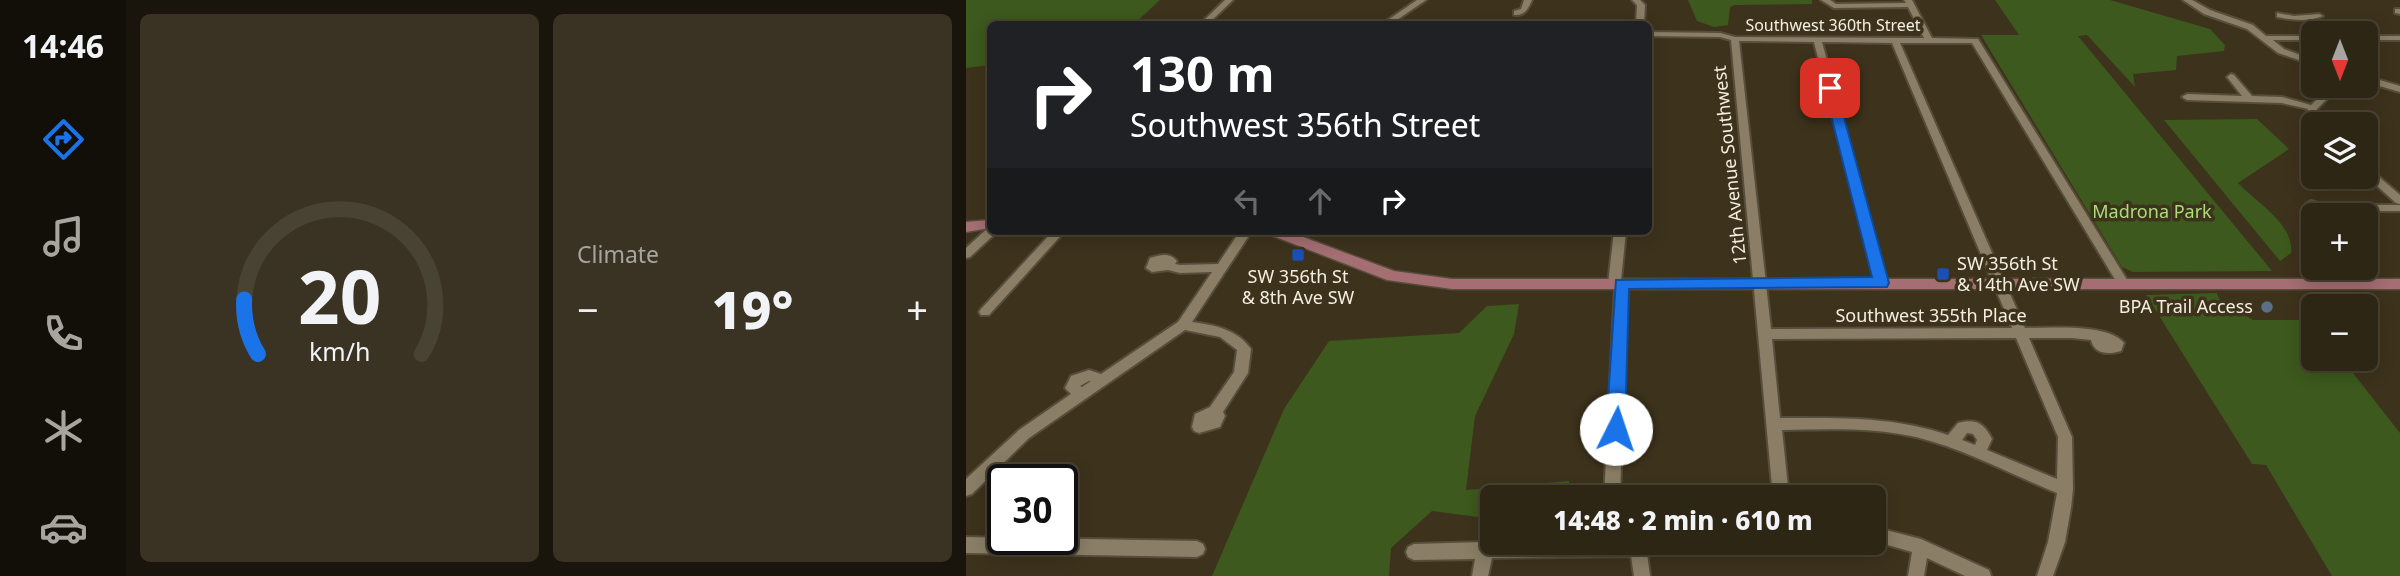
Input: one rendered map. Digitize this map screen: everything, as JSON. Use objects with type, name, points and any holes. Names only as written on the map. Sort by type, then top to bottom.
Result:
[{"type":"main road","points":[[966,227],[987,224]]},
{"type":"main road","points":[[1283,235],[1349,262],[1408,279],[1452,284],[2400,284]]},
{"type":"street","points":[[1207,21],[1229,0]]},
{"type":"street","points":[[1390,21],[1422,0]]},
{"type":"street","points":[[1517,13],[1524,10],[1528,0]]},
{"type":"street","points":[[1636,0],[1641,5],[1640,21]]},
{"type":"street","points":[[1825,0],[1834,6],[1909,2],[1929,40]]},
{"type":"street","points":[[2187,0],[2207,12],[2250,27],[2281,51],[2301,58]]},
{"type":"street","points":[[2280,15],[2294,18],[2319,16]]},
{"type":"street","points":[[2294,18],[2301,24]]},
{"type":"street","name":"Southwest 360th Street","points":[[1652,34],[1720,34],[1735,39],[1975,41],[2123,283]]},
{"type":"street","points":[[2263,38],[2301,37]]},
{"type":"street","points":[[2378,38],[2400,38]]},
{"type":"street","name":"12th Avenue Southwest","points":[[1735,39],[1780,485]]},
{"type":"street","points":[[1817,39],[1881,283]]},
{"type":"street","points":[[1895,40],[2065,437],[2065,489],[2059,542],[2045,576]]},
{"type":"street","points":[[2231,77],[2249,99]]},
{"type":"street","points":[[2378,82],[2400,87]]},
{"type":"street","points":[[2187,97],[2282,100],[2314,108]]},
{"type":"street","points":[[2312,112],[2324,98]]},
{"type":"street","points":[[2378,182],[2400,201]]},
{"type":"street","points":[[2378,208],[2400,208]]},
{"type":"street","points":[[966,254],[987,235]]},
{"type":"street","points":[[985,312],[1055,235]]},
{"type":"street","points":[[966,489],[1024,433],[1081,394],[1072,388],[1076,380],[1089,375],[1102,380],[1183,325],[1244,235]]},
{"type":"street","points":[[1612,485],[1620,235]]},
{"type":"street","points":[[1168,266],[1180,269],[1222,268]]},
{"type":"street","points":[[1183,325],[1219,332],[1237,341],[1244,349],[1245,362],[1238,380],[1214,413]]},
{"type":"street","name":"Southwest 355th Place","points":[[1764,334],[2072,333],[2098,338]]},
{"type":"street","points":[[1773,424],[1881,425],[1918,431],[2065,489]]},
{"type":"street","points":[[1951,442],[1963,427],[1977,428],[1985,439],[1978,453]]},
{"type":"street","points":[[1886,537],[1921,547],[1983,576]]},
{"type":"street","points":[[966,545],[1197,549]]},
{"type":"street","points":[[1916,576],[1921,547]]},
{"type":"street","points":[[1414,552],[1480,550]]},
{"type":"street","points":[[1480,576],[1484,555]]},
{"type":"street","points":[[1639,555],[1642,576]]},
{"type":"green space","points":[[966,0],[1160,0],[1137,21],[987,21],[987,65],[966,68]]},
{"type":"green space","points":[[1688,0],[1812,0],[1812,4],[1735,5],[1730,7],[1728,25],[1714,27],[1697,21]]},
{"type":"green space","name":"Madrona Park","points":[[1995,0],[2110,0],[2210,29],[2225,45],[2224,51],[2177,56],[2176,70],[2133,74],[2135,87],[2087,35],[2078,36],[2272,271],[2133,272],[2122,267],[1981,35],[2019,35]]},
{"type":"green space","points":[[2257,119],[2289,149],[2238,183],[2273,215],[2287,233],[2291,253],[2280,261],[2164,120]]},
{"type":"green space","points":[[2217,293],[2219,299],[2253,320],[2301,320],[2301,371],[2351,371],[2400,433],[2400,576],[2332,576],[2266,465],[2252,464],[2146,295]]},
{"type":"green space","points":[[1519,304],[1514,334],[1475,416],[1466,490],[1480,489],[1480,517],[1432,511],[1391,548],[1389,576],[1212,576],[1284,409],[1329,341],[1459,333],[1487,306]]},
{"type":"green space","points":[[1569,481],[1569,485],[1523,485]]},
{"type":"place","name":"SW 356th St & 8th Ave SW","points":[[1298,255]]},
{"type":"place","name":"SW 356th St & 14th Ave SW","points":[[1943,274]]},
{"type":"place","name":"BPA Trail Access","points":[[2267,307]]},
{"type":"route","points":[[1616,429],[1621,284],[1881,283],[1830,88]]}]
